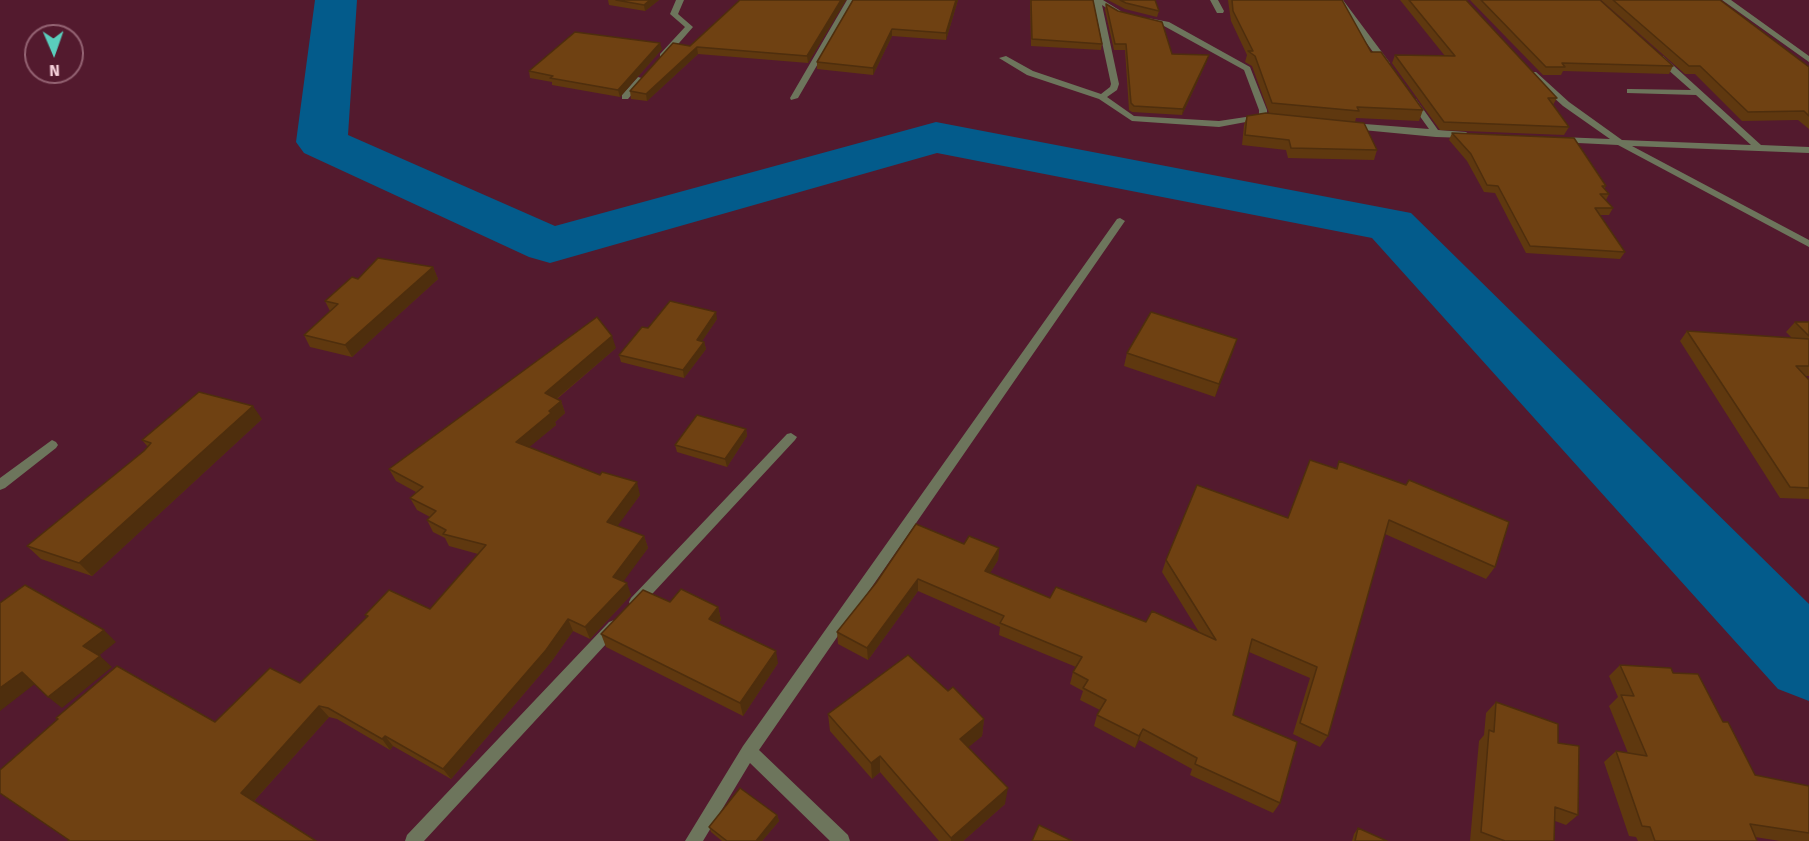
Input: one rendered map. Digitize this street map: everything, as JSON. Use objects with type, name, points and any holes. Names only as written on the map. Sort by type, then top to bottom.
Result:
[{"type":"street","points":[[655,65],[689,27],[674,14],[680,0]]},
{"type":"street","points":[[794,98],[852,0]]},
{"type":"street","points":[[1097,0],[1120,13],[1132,16]]},
{"type":"street","points":[[1097,0],[1115,84],[1114,88],[1102,97]]},
{"type":"street","points":[[1214,0],[1220,11]]},
{"type":"street","points":[[1340,0],[1396,77]]},
{"type":"street","points":[[1726,0],[1809,60]]},
{"type":"street","points":[[1143,19],[1166,24],[1247,69],[1263,110],[1263,117]]},
{"type":"street","points":[[1651,50],[1759,148]]},
{"type":"street","points":[[1796,51],[1809,51]]},
{"type":"street","points":[[1003,58],[1030,73],[1102,97],[1125,115],[1142,120],[1219,124],[1263,117],[1288,121]]},
{"type":"street","points":[[1522,64],[1566,104],[1619,142],[1809,244]]},
{"type":"street","points":[[625,97],[647,73]]},
{"type":"street","points":[[1630,91],[1699,93]]},
{"type":"street","points":[[1409,96],[1436,134]]},
{"type":"street","points":[[1345,126],[1471,135]]},
{"type":"street","points":[[1551,139],[1809,150]]},
{"type":"street","points":[[693,841],[749,751],[1120,221]]},
{"type":"street","points":[[413,841],[791,436]]},
{"type":"street","points":[[0,485],[52,445]]},
{"type":"street","points":[[749,751],[842,841]]},
{"type":"building","points":[[616,0],[650,0],[644,5]]},
{"type":"building","points":[[740,0],[841,0],[807,56],[697,47],[646,94],[630,91],[673,43],[690,46]]},
{"type":"building","points":[[853,0],[956,0],[946,33],[892,29],[873,68],[817,62]]},
{"type":"building","points":[[1031,0],[1093,0],[1102,44],[1032,39]]},
{"type":"building","points":[[1120,0],[1155,0],[1159,11],[1126,3]]},
{"type":"building","points":[[1232,0],[1342,0],[1371,52],[1381,52],[1423,110],[1357,107],[1359,111],[1272,103],[1255,56],[1248,51],[1253,51],[1233,11]]},
{"type":"building","points":[[1409,0],[1466,0],[1557,98],[1548,98],[1569,127],[1444,122],[1395,55],[1455,56]]},
{"type":"building","points":[[1481,0],[1600,0],[1673,66],[1562,63],[1565,67],[1546,67]]},
{"type":"building","points":[[1613,0],[1720,0],[1809,67],[1809,116],[1804,111],[1748,112],[1700,66],[1689,66]]},
{"type":"building","points":[[1106,4],[1118,11],[1162,22],[1172,54],[1209,55],[1183,109],[1134,106],[1131,103],[1126,44],[1115,44]]},
{"type":"building","points":[[575,32],[660,43],[618,90],[550,78],[553,76],[529,71]]},
{"type":"building","points":[[1266,113],[1364,123],[1377,150],[1291,148],[1289,140],[1245,135],[1247,116]]},
{"type":"building","points":[[1452,133],[1574,138],[1606,186],[1602,186],[1609,194],[1600,194],[1613,208],[1595,208],[1625,252],[1530,246],[1498,186],[1487,185],[1471,154]]},
{"type":"building","points":[[378,258],[433,267],[345,345],[304,335],[338,304],[325,301],[352,277],[358,279]]},
{"type":"building","points":[[670,301],[716,312],[697,340],[704,342],[683,370],[619,355],[642,327],[648,328]]},
{"type":"building","points":[[1151,312],[1237,339],[1219,384],[1127,353]]},
{"type":"building","points":[[597,317],[612,336],[545,393],[561,401],[549,411],[551,413],[516,442],[600,475],[602,472],[637,482],[607,522],[644,536],[613,577],[627,583],[585,627],[568,619],[546,650],[443,769],[385,736],[382,739],[328,708],[319,706],[241,793],[316,841],[68,841],[0,793],[0,770],[117,666],[215,722],[270,668],[300,683],[368,616],[365,615],[389,590],[430,609],[486,545],[443,534],[446,530],[427,520],[436,511],[410,498],[423,487],[389,469]]},
{"type":"building","points":[[1795,322],[1809,322],[1809,336]]},
{"type":"building","points":[[1687,331],[1809,339],[1809,366],[1796,366],[1809,380],[1809,488],[1790,487]]},
{"type":"building","points":[[199,392],[253,406],[79,563],[27,546],[144,451],[151,443],[142,440]]},
{"type":"building","points":[[697,415],[746,429],[725,459],[675,445]]},
{"type":"building","points":[[1310,460],[1337,469],[1339,461],[1406,485],[1409,480],[1509,522],[1495,567],[1389,520],[1328,736],[1300,723],[1317,667],[1252,639],[1233,715],[1297,742],[1280,803],[1195,764],[1197,758],[1143,729],[1139,736],[1097,715],[1106,700],[1083,688],[1088,680],[1073,672],[1082,657],[1000,623],[1004,616],[918,579],[867,648],[837,632],[876,583],[916,524],[964,544],[969,536],[999,548],[985,571],[1050,598],[1056,587],[1146,622],[1152,611],[1216,640],[1166,560],[1197,485],[1288,518]]},
{"type":"building","points":[[25,585],[104,630],[83,646],[100,656],[48,697],[22,672],[0,688],[0,603]]},
{"type":"building","points":[[681,589],[718,607],[709,619],[776,651],[740,703],[601,634],[643,590],[670,602]]},
{"type":"building","points":[[908,655],[948,691],[953,687],[984,719],[960,739],[1008,788],[951,838],[880,756],[871,763],[828,714]]},
{"type":"building","points":[[1620,665],[1671,668],[1673,673],[1698,674],[1723,722],[1728,722],[1755,775],[1809,786],[1809,833],[1750,824],[1757,841],[1655,841],[1650,827],[1642,826],[1616,751],[1647,756],[1621,695],[1634,696]]},
{"type":"building","points":[[1496,702],[1558,724],[1558,743],[1579,746],[1578,815],[1555,807],[1554,841],[1505,841],[1481,832],[1489,730],[1494,732]]},
{"type":"building","points":[[740,788],[777,815],[756,841],[727,841],[709,827]]},
{"type":"building","points":[[1039,825],[1072,841],[1032,841]]},
{"type":"building","points":[[1358,828],[1387,841],[1355,841]]},
{"type":"waterway","points":[[336,0],[322,142],[550,245],[936,137],[1391,225],[1809,662]]}]
